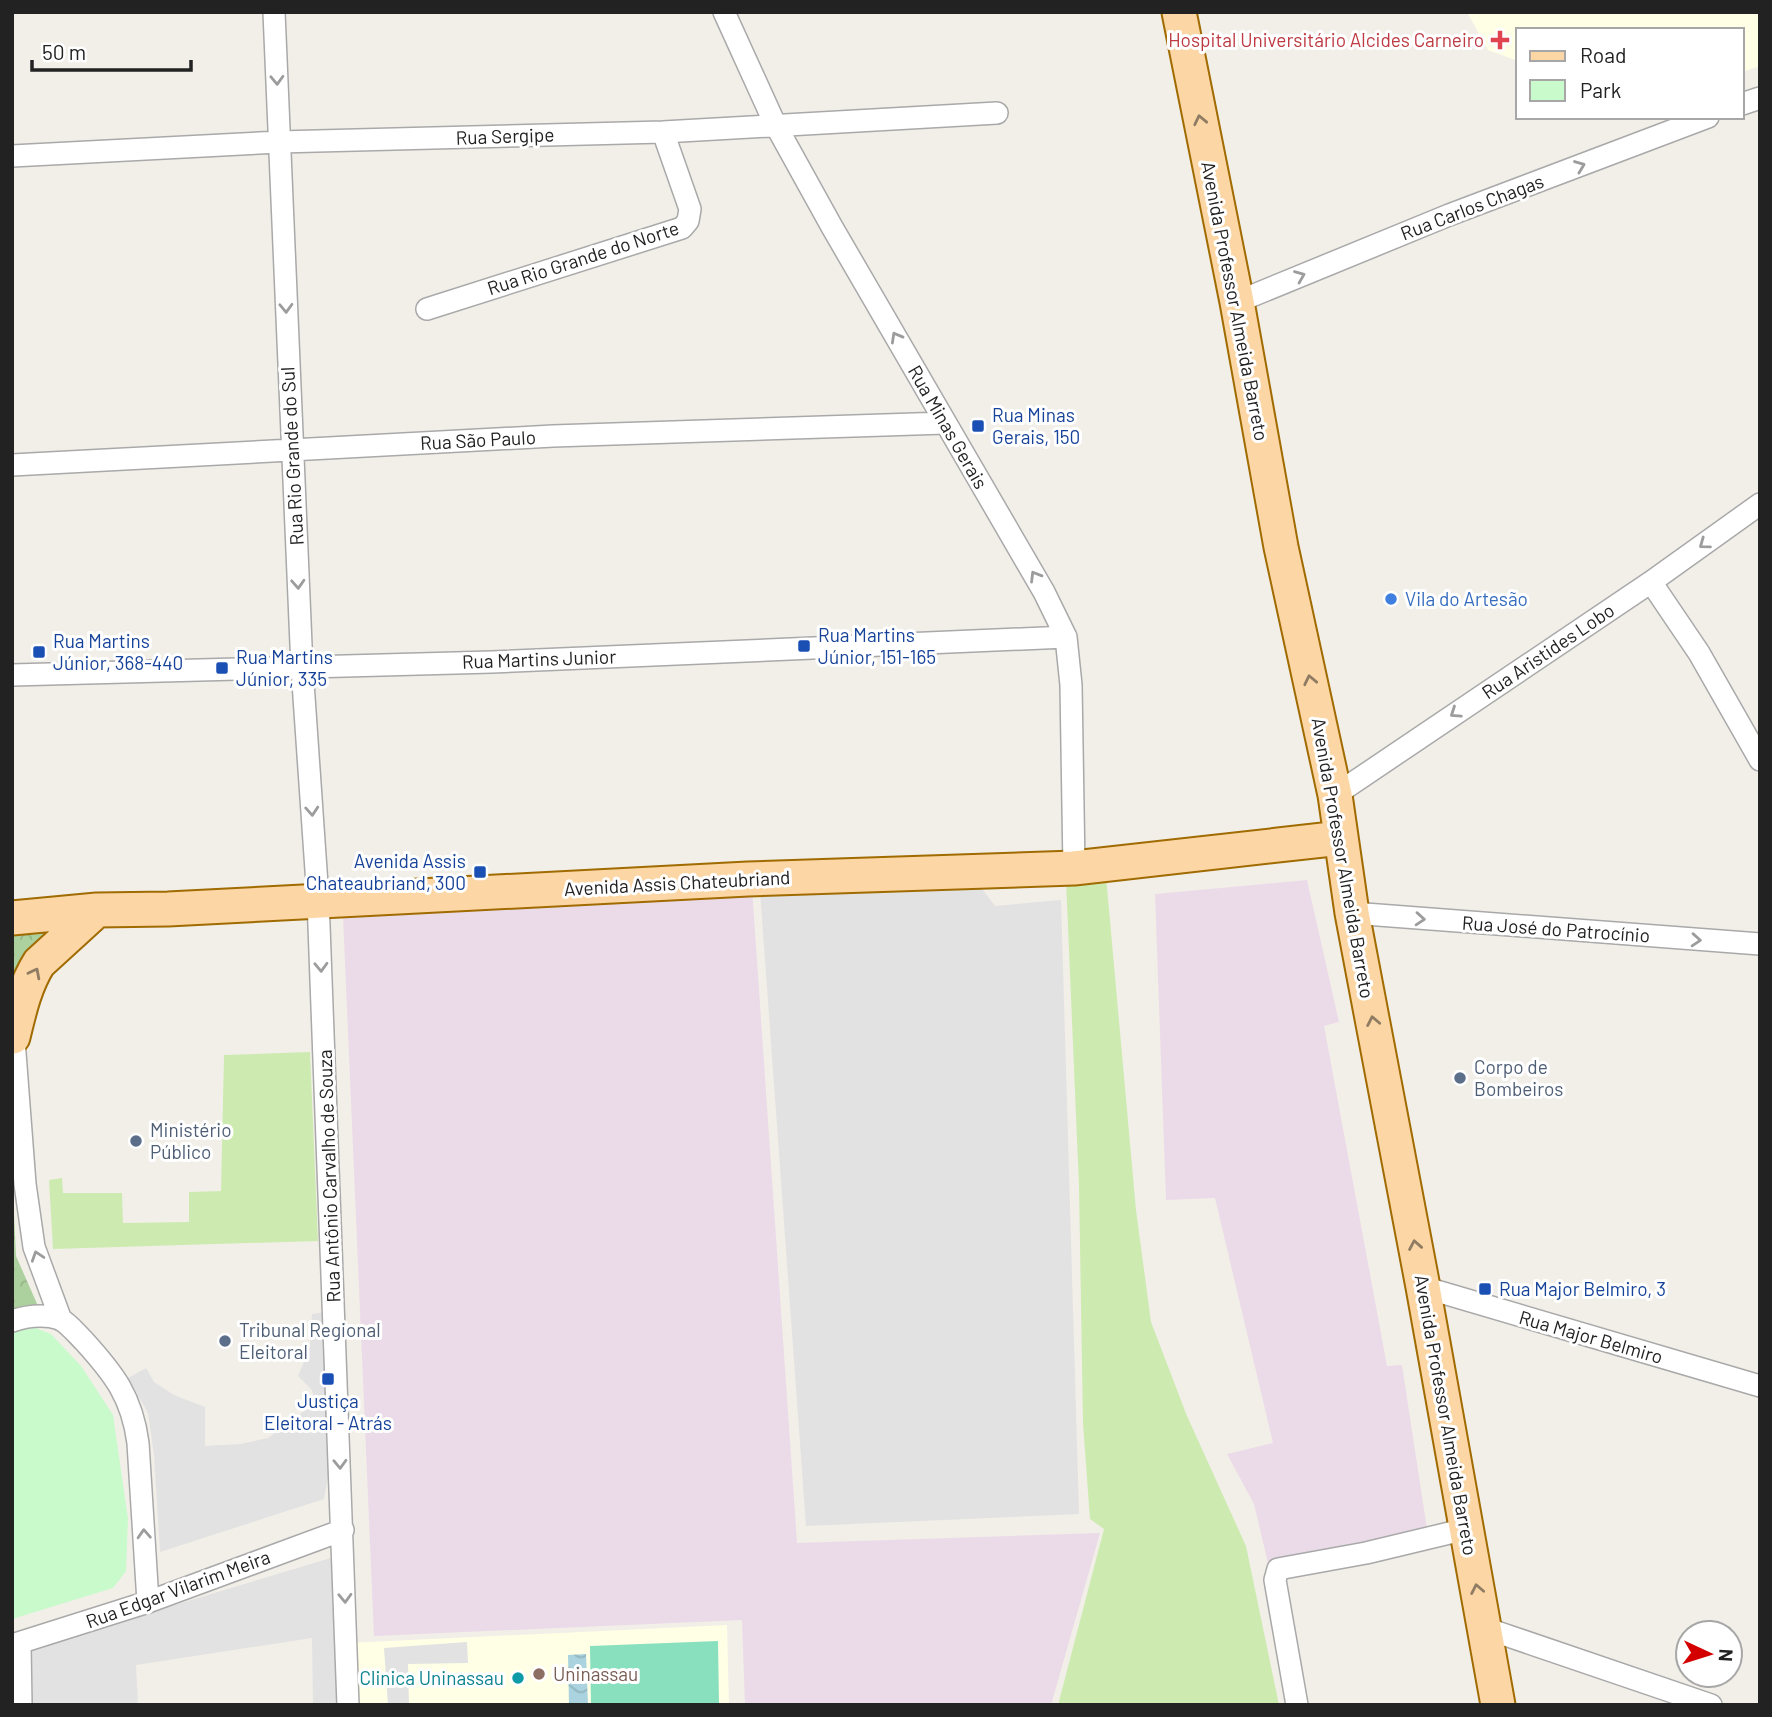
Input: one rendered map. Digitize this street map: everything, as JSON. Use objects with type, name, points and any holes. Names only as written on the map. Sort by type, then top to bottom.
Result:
[{"type":"main road","name":"Avenida Professor Almeida Barreto","points":[[1179,12],[1237,302],[1281,547],[1335,794],[1352,913],[1498,1705]]},
{"type":"main road","name":"Avenida Assis Chateubriand","points":[[12,918],[97,910],[168,909],[318,899],[748,879],[1074,868],[1341,838]]},
{"type":"main road","points":[[13,1037],[20,1008],[39,963],[97,910]]},
{"type":"street","name":"Rua Rio Grande do Sul","points":[[274,12],[302,668],[318,899]]},
{"type":"street","name":"Rua Minas Gerais","points":[[724,12],[775,124],[1044,593],[1066,637],[1071,685],[1074,868]]},
{"type":"street","name":"Rua Sergipe","points":[[12,156],[279,142],[663,132],[997,113]]},
{"type":"street","name":"Rua Carlos Chagas","points":[[1237,302],[1449,215],[1703,119]]},
{"type":"street","name":"Rua Rio Grande do Norte","points":[[427,309],[682,228],[688,221],[690,209],[663,132]]},
{"type":"street","name":"Rua São Paulo","points":[[12,465],[553,436],[945,423]]},
{"type":"street","name":"Rua Aristides Lobo","points":[[1335,794],[1651,582],[1760,504]]},
{"type":"street","points":[[1651,582],[1699,653],[1760,760]]},
{"type":"street","name":"Rua Martins Junior","points":[[12,675],[302,668],[1066,637]]},
{"type":"street","name":"Rua Antônio Carvalho de Souza","points":[[318,899],[348,1705]]},
{"type":"street","name":"Rua José do Patrocínio","points":[[1352,913],[1760,944]]},
{"type":"street","points":[[12,1020],[24,1172],[34,1248],[61,1320],[113,1374],[125,1394],[135,1420],[148,1602]]},
{"type":"street","name":"Rua Major Belmiro","points":[[1423,1287],[1760,1386]]},
{"type":"street","points":[[12,1321],[29,1315],[61,1320]]},
{"type":"street","points":[[1297,1705],[1275,1580],[1278,1569],[1366,1553],[1466,1529]]},
{"type":"street","name":"Rua Edgar Vilarim Meira","points":[[16,1644],[148,1602],[343,1530]]},
{"type":"street","points":[[1485,1628],[1711,1705]]},
{"type":"street","points":[[16,1644],[21,1705]]},
{"type":"shaded area","name":"Hospital Universitário Alcides Carneiro","points":[[1467,12],[1760,12],[1760,66],[1744,71],[1744,28],[1516,28],[1516,60],[1488,50]]},
{"type":"shaded area","points":[[1307,880],[1339,1022],[1324,1026],[1387,1366],[1402,1365],[1427,1529],[1268,1563],[1254,1504],[1227,1454],[1273,1443],[1215,1198],[1166,1200],[1155,894]]},
{"type":"shaded area","points":[[977,882],[995,906],[1061,900],[1079,1514],[806,1526],[760,891]]},
{"type":"shaded area","points":[[752,888],[797,1543],[1100,1533],[1051,1705],[745,1705],[742,1620],[374,1636],[343,916]]},
{"type":"shaded area","points":[[325,1312],[330,1464],[324,1499],[160,1552],[154,1455],[148,1413],[128,1378],[146,1368],[154,1382],[174,1395],[205,1407],[205,1446],[241,1444],[268,1438],[315,1403],[312,1390],[298,1376],[310,1347],[312,1314]]},
{"type":"shaded area","points":[[334,1557],[342,1705],[313,1705],[312,1638],[136,1665],[138,1705],[33,1705],[32,1648]]},
{"type":"shaded area","name":"Uninassau","points":[[727,1625],[729,1705],[350,1705],[348,1643]]},
{"type":"shaded area","points":[[467,1642],[468,1663],[408,1664],[409,1705],[388,1705],[384,1648]]},
{"type":"green space","points":[[1106,876],[1136,1210],[1151,1322],[1187,1416],[1246,1546],[1279,1705],[1058,1705],[1104,1529],[1090,1519],[1083,1424],[1079,1186],[1066,880]]},
{"type":"green space","points":[[76,918],[12,997],[12,924]]},
{"type":"green space","points":[[310,1052],[318,1241],[53,1249],[49,1180],[62,1178],[63,1193],[122,1193],[123,1223],[189,1222],[189,1192],[221,1191],[224,1055]]},
{"type":"green space","points":[[12,1171],[16,1256],[38,1306],[12,1315]]},
{"type":"green space","points":[[36,1328],[51,1334],[81,1366],[113,1415],[128,1519],[126,1571],[113,1588],[12,1619],[12,1331]]},
{"type":"green space","points":[[718,1641],[719,1705],[591,1705],[590,1646]]},
{"type":"water","points":[[586,1654],[588,1705],[569,1705],[568,1655]]},
{"type":"place","name":"Hospital Universitário Alcides Carneiro","points":[[1500,40]]},
{"type":"place","name":"Rua Minas Gerais, 150","points":[[978,426]]},
{"type":"place","name":"Vila do Artesão","points":[[1391,599]]},
{"type":"place","name":"Rua Martins Júnior, 151-165","points":[[804,646]]},
{"type":"place","name":"Rua Martins Júnior, 368-440","points":[[39,652]]},
{"type":"place","name":"Rua Martins Júnior, 335","points":[[222,668]]},
{"type":"place","name":"Avenida Assis Chateaubriand, 300","points":[[480,872]]},
{"type":"place","name":"Corpo de Bombeiros","points":[[1460,1078]]},
{"type":"place","name":"Ministério Público","points":[[136,1141]]},
{"type":"place","name":"Rua Major Belmiro, 3","points":[[1485,1289]]},
{"type":"place","name":"Tribunal Regional Eleitoral","points":[[225,1341]]},
{"type":"place","name":"Justiça Eleitoral - Atrás","points":[[328,1379]]},
{"type":"place","name":"Uninassau","points":[[539,1674]]},
{"type":"place","name":"Clinica Uninassau","points":[[518,1678]]}]
